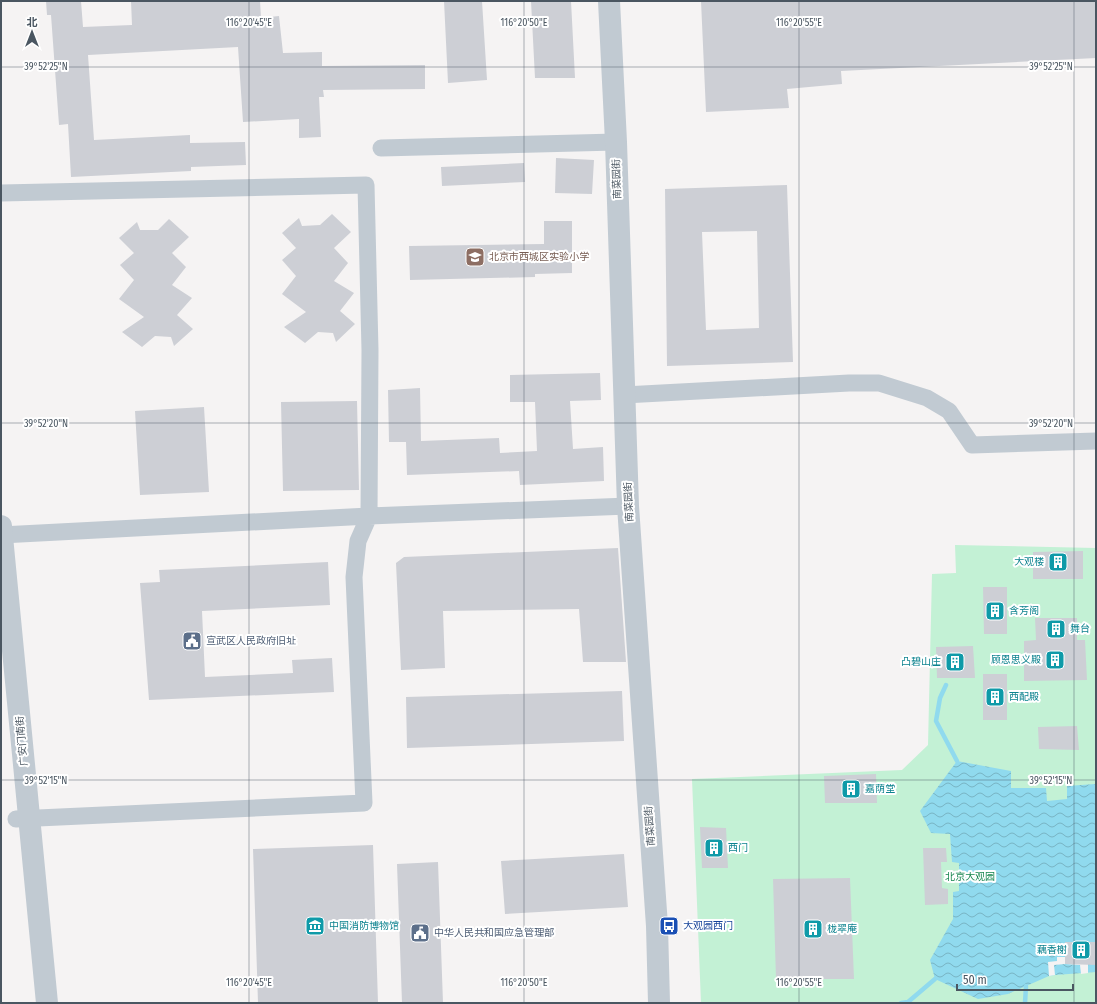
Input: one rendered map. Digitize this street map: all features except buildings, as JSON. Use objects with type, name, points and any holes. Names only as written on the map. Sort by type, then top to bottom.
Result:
[{"type":"street","name":"南菜园街","points":[[609,1],[616,142],[628,506],[657,926],[659,1003]]},
{"type":"street","points":[[381,148],[616,142]]},
{"type":"street","points":[[1,193],[366,185],[370,350],[369,516],[358,541],[354,577],[364,803],[22,819]]},
{"type":"street","points":[[624,395],[849,383],[879,383],[927,398],[949,411],[972,445],[1096,441]]},
{"type":"street","points":[[1,532],[628,506]]},
{"type":"street","name":"广安门南街","points":[[1,532],[34,1003]]},
{"type":"street","name":"广安门南街","points":[[1,639],[22,819],[47,1003]]},
{"type":"green space","name":"北京大观园","points":[[955,545],[1096,548],[1096,1003],[701,1003],[692,779],[902,770],[928,745],[932,574],[956,573]]},
{"type":"water","points":[[957,761],[1011,771],[1011,788],[1046,788],[1047,801],[1067,799],[1067,786],[1096,783],[1096,972],[1049,976],[1008,994],[978,999],[935,979],[930,960],[953,919],[953,892],[959,891],[959,863],[952,862],[950,834],[931,833],[920,811]]},
{"type":"pier","name":"藕香榭","points":[[1065,942],[1096,942],[1088,965],[1088,973],[1081,974],[1080,965],[1065,964],[1054,965],[1055,975],[1049,976],[1048,962],[1057,961],[1057,957],[1065,957]]},
{"type":"waterway","points":[[946,685],[940,698],[936,721],[957,761]]},
{"type":"waterway","points":[[901,1003],[908,1002],[935,979]]},
{"type":"waterway","points":[[1025,1003],[1026,986]]},
{"type":"place","name":"北京市西城区实验小学","points":[[475,257]]},
{"type":"place","name":"大观楼","points":[[1058,562]]},
{"type":"place","name":"含芳阁","points":[[995,611]]},
{"type":"place","name":"舞台","points":[[1056,629]]},
{"type":"place","name":"宣武区人民政府旧址","points":[[192,641]]},
{"type":"place","name":"顾恩思义殿","points":[[1055,660]]},
{"type":"place","name":"凸碧山庄","points":[[955,662]]},
{"type":"place","name":"西配殿","points":[[995,697]]},
{"type":"place","name":"嘉荫堂","points":[[851,789]]},
{"type":"place","name":"西门","points":[[714,848]]},
{"type":"place","name":"中国消防博物馆","points":[[315,926]]},
{"type":"place","name":"大观园西门","points":[[669,926]]},
{"type":"place","name":"栊翠庵","points":[[813,929]]},
{"type":"place","name":"中华人民共和国应急管理部","points":[[420,933]]},
{"type":"place","name":"藕香榭","points":[[1081,950]]}]
